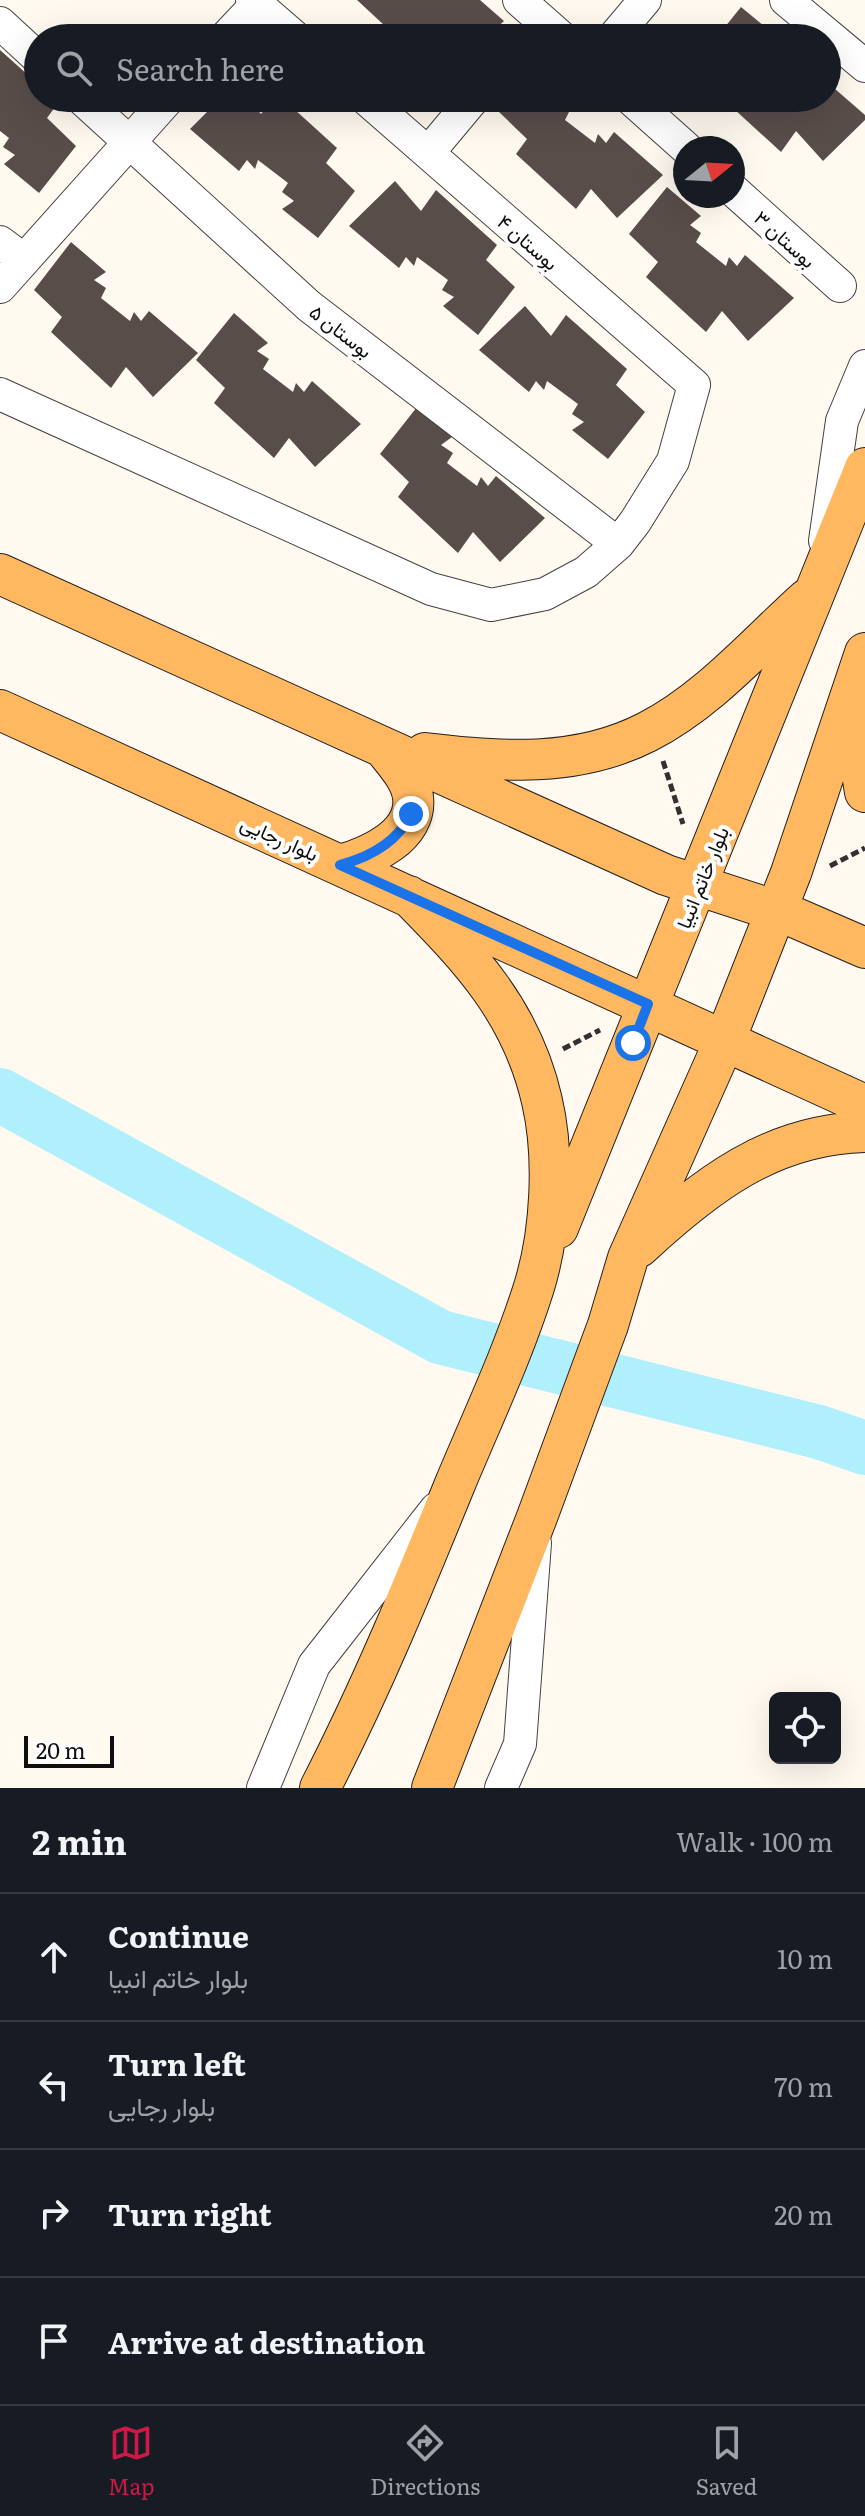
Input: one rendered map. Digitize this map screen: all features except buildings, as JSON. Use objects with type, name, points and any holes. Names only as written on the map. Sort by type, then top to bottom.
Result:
[{"type":"main road","name":"بلوار خاتم انبیا","points":[[535,1285],[865,468]]},
{"type":"main road","points":[[0,574],[666,875],[775,910],[865,948]]},
{"type":"main road","points":[[384,748],[495,762],[539,760],[573,757],[652,729],[702,694],[818,586]]},
{"type":"main road","points":[[432,1788],[537,1517],[608,1325],[628,1258],[725,1040],[791,873],[865,653]]},
{"type":"main road","points":[[850,695],[865,792]]},
{"type":"main road","name":"بلوار رجایی","points":[[0,710],[865,1105]]},
{"type":"main road","points":[[340,865],[380,849],[406,825],[411,814],[413,797],[404,776],[384,748]]},
{"type":"main road","points":[[320,1788],[368,1695],[535,1285],[550,1173],[542,1100],[507,1008],[475,963],[409,896]]},
{"type":"main road","points":[[628,1258],[672,1217],[741,1165],[799,1141],[865,1132]]},
{"type":"street","points":[[625,24],[645,0]]},
{"type":"street","points":[[786,0],[815,24]]},
{"type":"street","points":[[237,24],[255,2],[280,24]]},
{"type":"street","points":[[0,23],[24,45]]},
{"type":"street","points":[[841,46],[865,66]]},
{"type":"street","name":"بوستان ۵","points":[[96,112],[309,306],[618,544]]},
{"type":"street","points":[[0,287],[12,251],[156,112]]},
{"type":"street","name":"بوستان ۴","points":[[381,112],[694,385],[673,461],[618,544]]},
{"type":"street","points":[[428,153],[462,112]]},
{"type":"street","points":[[646,112],[673,136]]},
{"type":"street","name":"بوستان ۳","points":[[745,201],[840,286]]},
{"type":"street","points":[[818,586],[842,421],[865,366]]},
{"type":"street","points":[[0,394],[431,589],[491,605],[545,594],[586,572],[618,544]]},
{"type":"street","points":[[263,1788],[314,1665],[455,1485]]},
{"type":"street","points":[[501,1788],[520,1744],[537,1517]]},
{"type":"path","points":[[652,729],[685,829]]},
{"type":"path","points":[[816,872],[865,848]]},
{"type":"path","points":[[530,1064],[601,1030]]},
{"type":"waterway","points":[[0,1095],[440,1337],[819,1432],[865,1448]]},
{"type":"route","points":[[411,814],[406,825],[380,849],[363,859],[340,865],[648,1004],[633,1043]]}]
